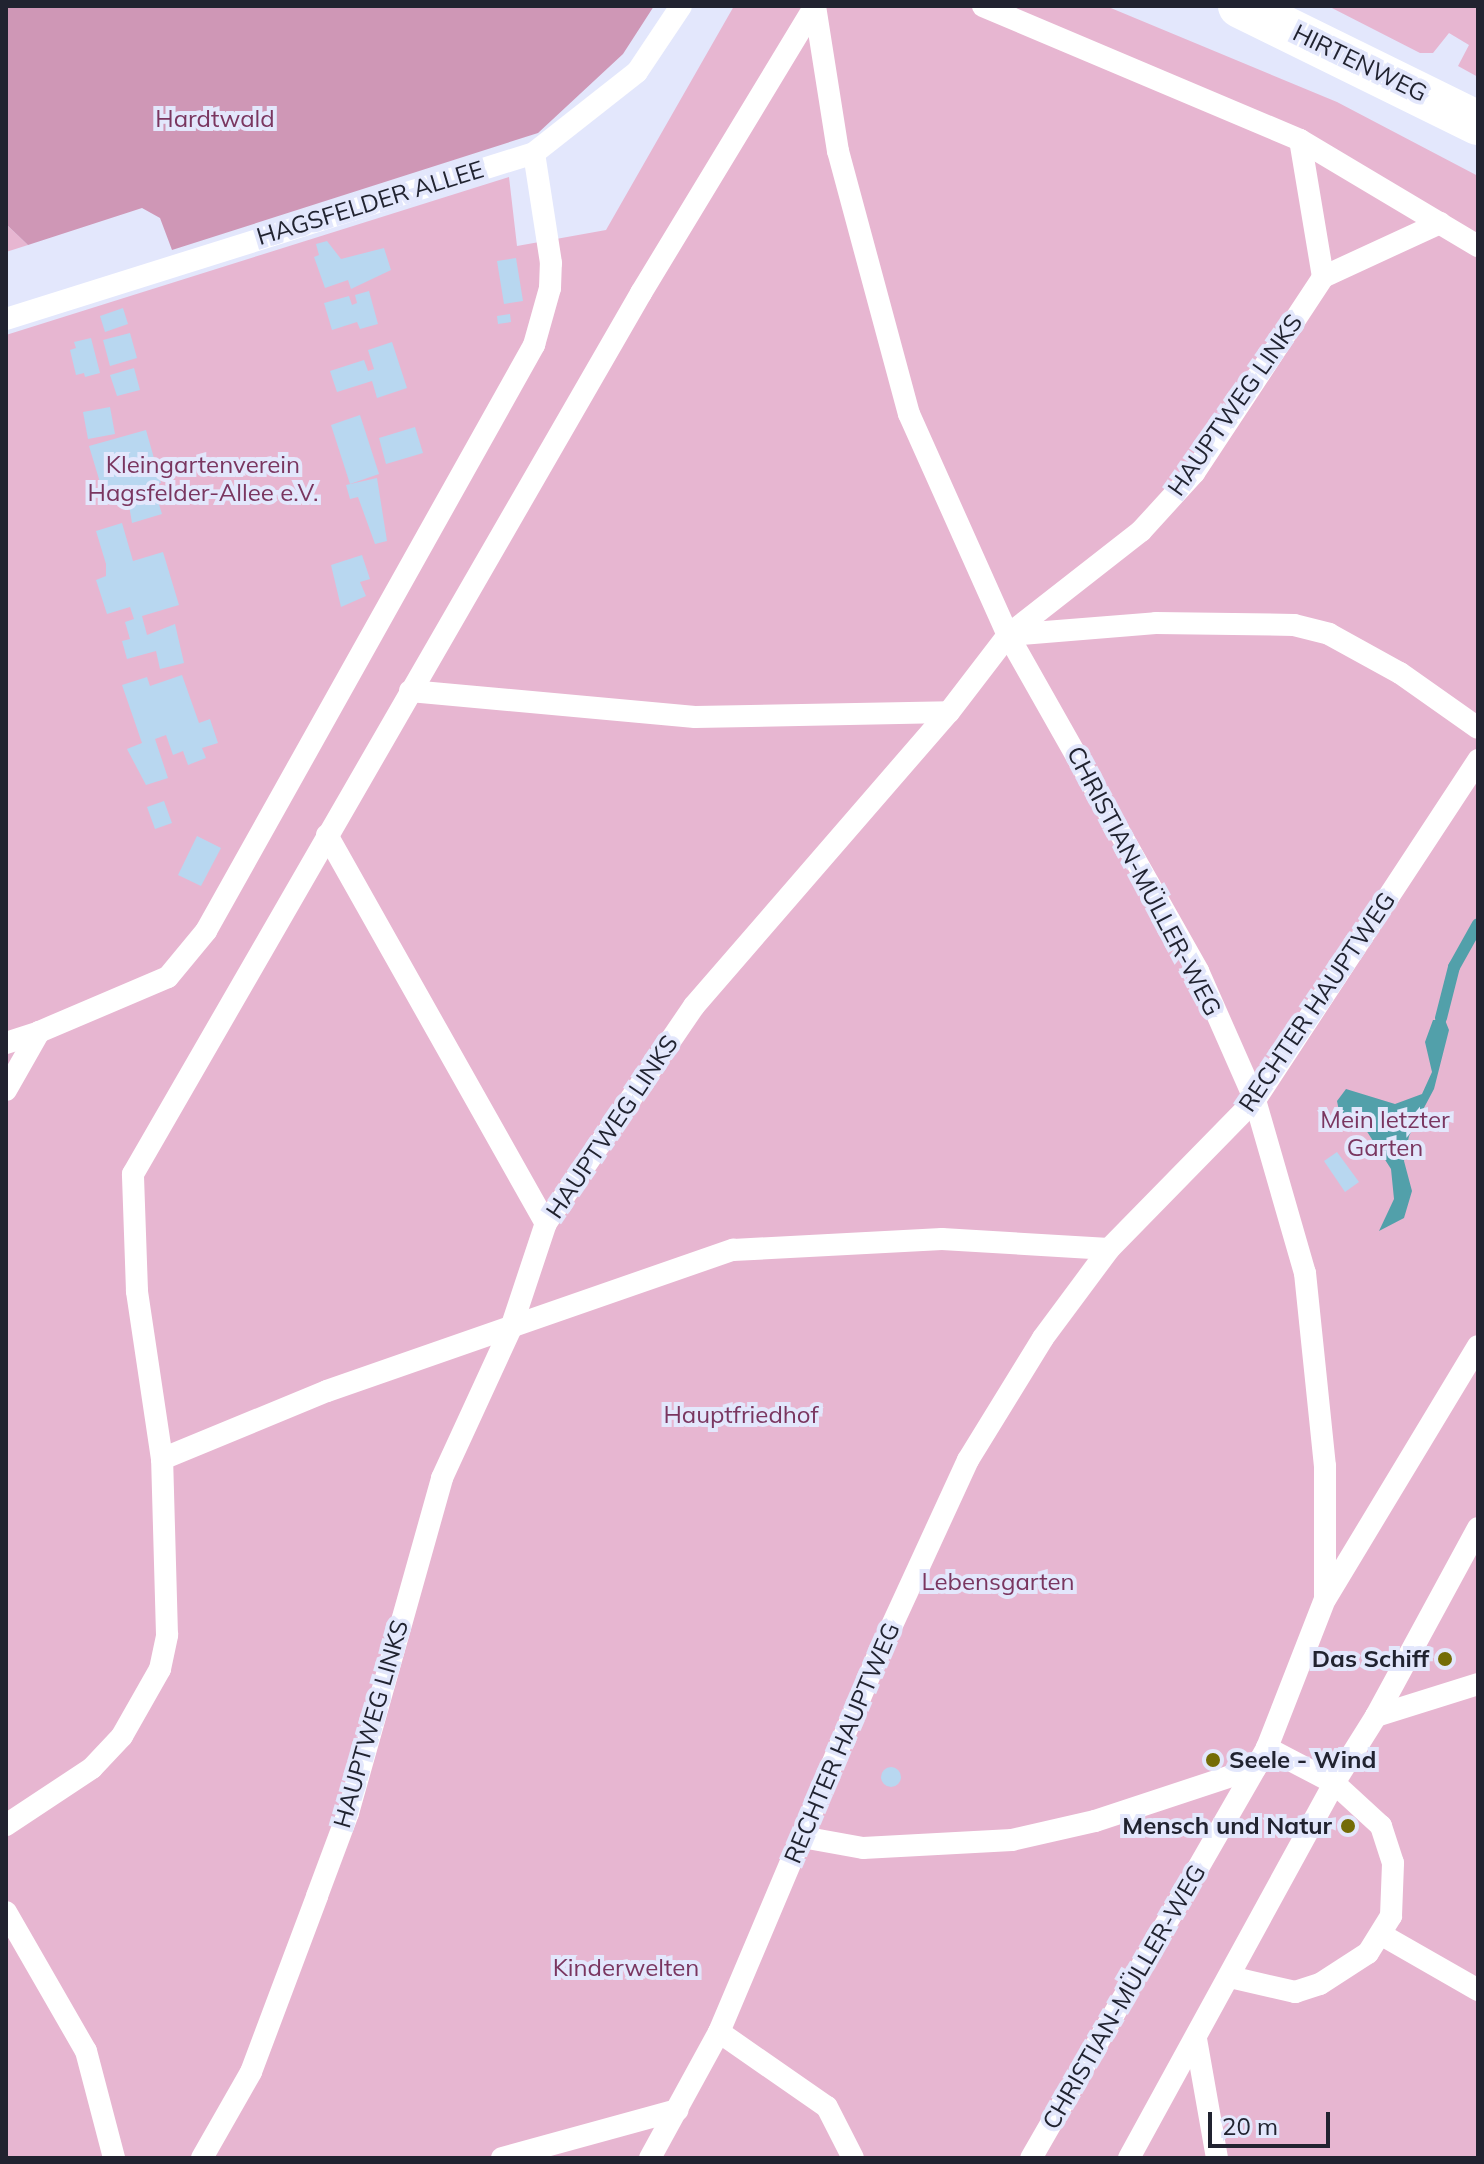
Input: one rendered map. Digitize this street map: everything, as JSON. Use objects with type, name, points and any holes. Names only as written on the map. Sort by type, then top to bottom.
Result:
[{"type":"street","name":"HIRTENWEG","points":[[1240,6],[1478,123]]},
{"type":"lane","name":"HAGSFELDER ALLEE","points":[[6,319],[534,153],[637,72],[681,6]]},
{"type":"lane","points":[[6,1825],[92,1768],[142,1709],[160,1669],[169,1602],[162,1459],[137,1291],[133,1174],[410,691],[815,6]]},
{"type":"lane","name":"CHRISTIAN-MÜLLER-WEG","points":[[815,6],[838,151],[909,414],[1008,635],[1198,971],[1255,1100],[1305,1273],[1325,1466],[1325,1599],[1267,1748],[1031,2158]]},
{"type":"lane","points":[[983,6],[1300,140],[1478,246]]},
{"type":"lane","points":[[1300,140],[1323,277],[1440,223]]},
{"type":"lane","points":[[6,1043],[168,977],[206,931],[534,345],[550,288],[551,263],[534,153]]},
{"type":"lane","name":"HAUPTWEG LINKS","points":[[202,2158],[251,2072],[348,1813],[442,1478],[511,1328],[546,1223],[694,1006],[949,712],[1008,635],[1141,531],[1194,473],[1323,277]]},
{"type":"lane","points":[[1008,635],[1156,623],[1294,625],[1329,634],[1400,673],[1478,728]]},
{"type":"lane","points":[[410,691],[695,717],[949,712]]},
{"type":"lane","name":"RECHTER HAUPTWEG","points":[[650,2158],[719,2032],[968,1460],[1043,1338],[1109,1249],[1255,1100],[1478,760]]},
{"type":"lane","points":[[327,835],[546,1223]]},
{"type":"lane","points":[[6,1090],[39,1032]]},
{"type":"lane","points":[[162,1459],[327,1391],[733,1250],[942,1239],[1109,1249]]},
{"type":"lane","points":[[1325,1599],[1478,1346]]},
{"type":"lane","points":[[1129,2158],[1478,1528]]},
{"type":"lane","points":[[1376,1716],[1478,1684]]},
{"type":"lane","points":[[1230,1977],[1295,1992],[1353,1968],[1382,1935],[1394,1889],[1389,1844],[1370,1811],[1334,1783],[1267,1748]]},
{"type":"lane","points":[[802,1837],[863,1848],[1012,1840],[1095,1821],[1255,1768]]},
{"type":"lane","points":[[6,1912],[86,2051],[114,2158]]},
{"type":"lane","points":[[1382,1935],[1478,1990]]},
{"type":"lane","points":[[719,2032],[827,2107],[853,2158]]},
{"type":"lane","points":[[1196,2039],[1217,2158]]},
{"type":"lane","points":[[502,2158],[678,2110]]},
{"type":"green space","name":"Hardtwald","points":[[6,6],[654,6],[623,54],[538,133],[172,250],[160,218],[142,208],[28,245],[6,224]]},
{"type":"green space","name":"Hauptfriedhof","points":[[734,6],[1106,6],[1337,102],[1478,176],[1478,2158],[6,2158],[6,335],[509,177],[517,246],[606,230]]},
{"type":"green space","points":[[1328,6],[1478,6],[1478,77],[1458,66],[1469,45],[1449,33],[1433,53],[1420,53]]},
{"type":"green space","points":[[6,224],[28,245],[6,252]]},
{"type":"shaded area","points":[[1433,1020],[1445,1020],[1449,1030],[1434,1089],[1409,1136],[1404,1161],[1412,1191],[1404,1218],[1379,1231],[1394,1199],[1391,1169],[1366,1130],[1339,1111],[1337,1101],[1346,1089],[1395,1104],[1422,1094],[1432,1072],[1425,1042]]},
{"type":"building","points":[[327,241],[341,259],[384,248],[391,270],[351,289],[348,280],[325,288],[314,257],[319,255],[316,244]]},
{"type":"building","points":[[516,258],[523,301],[504,304],[497,261]]},
{"type":"building","points":[[369,291],[378,324],[360,329],[357,322],[332,330],[324,303],[349,296],[352,305],[357,303],[355,295]]},
{"type":"building","points":[[123,308],[128,324],[105,332],[100,316]]},
{"type":"building","points":[[510,314],[511,322],[498,324],[497,316]]},
{"type":"building","points":[[130,333],[137,358],[110,366],[103,340]]},
{"type":"building","points":[[91,338],[100,373],[85,377],[84,373],[76,375],[70,350],[76,348],[74,342]]},
{"type":"building","points":[[392,342],[407,388],[377,398],[372,381],[337,392],[330,371],[364,360],[368,371],[374,369],[368,350]]},
{"type":"building","points":[[134,368],[140,390],[117,396],[110,375]]},
{"type":"building","points":[[110,407],[115,434],[88,439],[83,412]]},
{"type":"building","points":[[360,415],[379,474],[350,484],[331,425]]},
{"type":"building","points":[[415,427],[423,453],[386,464],[379,438]]},
{"type":"building","points":[[146,430],[161,483],[153,485],[162,514],[132,523],[127,493],[105,499],[89,446]]},
{"type":"building","points":[[377,478],[387,541],[375,544],[358,497],[350,499],[346,485]]},
{"type":"building","points":[[122,523],[133,561],[163,552],[179,605],[142,616],[147,635],[175,624],[184,663],[160,669],[156,651],[127,659],[122,641],[130,639],[125,622],[134,619],[130,607],[107,614],[96,580],[106,576],[106,564],[96,531]]},
{"type":"building","points":[[362,555],[370,579],[360,582],[366,596],[341,607],[331,565]]},
{"type":"building","points":[[182,675],[199,723],[210,719],[218,743],[202,748],[206,758],[188,765],[183,751],[173,755],[166,735],[155,739],[168,778],[146,785],[127,749],[142,743],[122,685],[147,677],[150,686]]},
{"type":"building","points":[[164,801],[172,823],[155,829],[147,807]]},
{"type":"building","points":[[197,836],[221,848],[201,886],[178,875]]},
{"type":"building","points":[[1337,1152],[1359,1182],[1345,1192],[1324,1161]]},
{"type":"building","points":[[891,1767],[898,1770],[901,1777],[898,1784],[891,1787],[884,1784],[881,1777],[884,1770]]},
{"type":"waterway","points":[[1441,1018],[1454,967],[1478,924]]},
{"type":"place","name":"Das Schiff","points":[[1445,1659]]},
{"type":"place","name":"Seele - Wind","points":[[1213,1760]]},
{"type":"place","name":"Mensch und Natur","points":[[1348,1826]]},
{"type":"park label","name":"Kleingartenverein Hagsfelder-Allee e.V.","points":[[203,479]]},
{"type":"park label","name":"Mein letzter Garten","points":[[1385,1134]]},
{"type":"park label","name":"Lebensgarten","points":[[998,1582]]},
{"type":"park label","name":"Kinderwelten","points":[[626,1968]]}]
